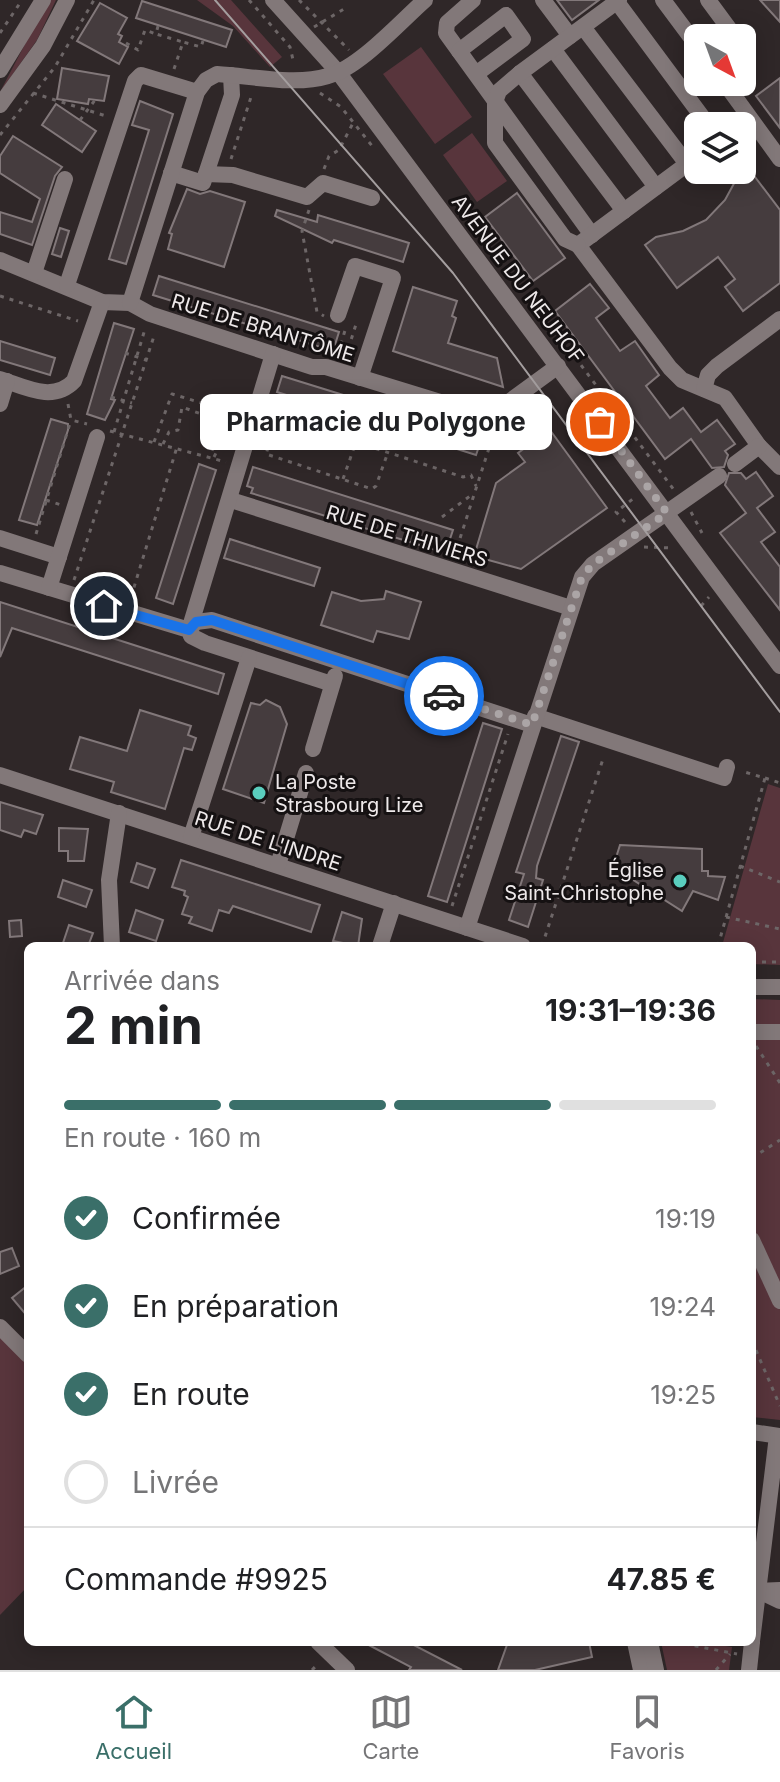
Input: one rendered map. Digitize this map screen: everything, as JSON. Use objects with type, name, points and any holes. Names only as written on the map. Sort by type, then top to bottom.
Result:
[{"type":"street","points":[[0,70],[43,0]]},
{"type":"street","points":[[0,105],[43,46],[67,0]]},
{"type":"street","name":"AVENUE DU NEUHOF","points":[[273,0],[338,72],[780,666]]},
{"type":"street","points":[[130,303],[197,92],[217,74],[304,79],[338,72],[425,0]]},
{"type":"street","points":[[473,0],[447,23],[446,33],[670,368],[682,380],[725,398],[759,446],[780,467]]},
{"type":"street","points":[[543,0],[577,31],[684,150]]},
{"type":"street","points":[[663,0],[684,28]]},
{"type":"street","points":[[708,0],[726,24]]},
{"type":"street","points":[[684,167],[585,240],[565,239],[495,143],[495,102],[499,91],[520,73],[618,1],[699,112]]},
{"type":"street","points":[[459,51],[506,15],[523,39],[476,74]]},
{"type":"street","points":[[553,49],[656,187]]},
{"type":"street","points":[[520,73],[624,211]]},
{"type":"street","points":[[67,285],[135,81],[141,75],[197,92]]},
{"type":"street","points":[[171,173],[203,183],[232,95],[231,75]]},
{"type":"street","points":[[756,134],[780,159]]},
{"type":"street","points":[[206,174],[226,175],[307,197],[323,183],[372,198]]},
{"type":"street","points":[[34,273],[65,179]]},
{"type":"street","points":[[0,260],[102,302],[74,381],[67,388],[44,392],[4,380],[0,404]]},
{"type":"street","points":[[340,319],[355,266],[393,278],[360,378]]},
{"type":"street","name":"RUE DE BRANTÔME","points":[[102,302],[130,303],[150,314],[312,367],[326,367],[486,414],[495,412],[558,366]]},
{"type":"street","points":[[704,389],[708,375],[717,366],[780,319]]},
{"type":"street","points":[[189,630],[273,354]]},
{"type":"street","points":[[54,590],[59,557],[97,437]]},
{"type":"street","points":[[735,464],[759,446]]},
{"type":"street","points":[[467,928],[533,720],[586,570],[719,476]]},
{"type":"street","name":"RUE DE THIVIERS","points":[[231,500],[571,608]]},
{"type":"street","points":[[0,538],[59,557]]},
{"type":"street","points":[[0,573],[189,630],[197,640],[332,684]]},
{"type":"street","points":[[189,630],[196,622],[212,620],[349,667],[609,740],[724,778],[727,767]]},
{"type":"street","points":[[191,837],[249,658]]},
{"type":"street","points":[[313,749],[335,676],[349,667]]},
{"type":"street","points":[[278,865],[306,773]]},
{"type":"street","name":"RUE DE L'INDRE","points":[[0,775],[511,942]]},
{"type":"street","points":[[112,942],[109,880],[119,813]]},
{"type":"street","points":[[381,942],[394,903]]},
{"type":"street","points":[[756,987],[780,987]]},
{"type":"street","points":[[756,1032],[780,1032]]},
{"type":"street","points":[[756,1247],[776,1280],[780,1301]]},
{"type":"street","points":[[0,1327],[24,1351]]},
{"type":"street","points":[[756,1433],[778,1436],[756,1614]]},
{"type":"street","points":[[759,1591],[780,1590]]},
{"type":"street","points":[[759,1591],[780,1601]]},
{"type":"street","points":[[322,1646],[347,1670]]},
{"type":"street","points":[[636,1646],[641,1670]]},
{"type":"street","points":[[651,1646],[656,1670]]},
{"type":"path","points":[[0,33],[22,0]]},
{"type":"path","points":[[0,135],[35,94],[94,0]]},
{"type":"path","points":[[249,0],[290,47]]},
{"type":"path","points":[[299,0],[350,51]]},
{"type":"path","points":[[156,34],[158,26]]},
{"type":"path","points":[[126,43],[138,50],[145,30],[201,47],[203,41]]},
{"type":"path","points":[[169,84],[183,42]]},
{"type":"path","points":[[15,85],[122,121]]},
{"type":"path","points":[[226,175],[254,86]]},
{"type":"path","points":[[80,120],[95,100]]},
{"type":"path","points":[[353,123],[339,150],[329,156],[302,231],[317,312],[377,327]]},
{"type":"path","points":[[0,296],[93,325]]},
{"type":"path","points":[[114,432],[150,314]]},
{"type":"path","points":[[54,590],[74,581],[156,332],[150,314]]},
{"type":"path","points":[[326,367],[337,357],[340,319]]},
{"type":"path","points":[[125,353],[146,360]]},
{"type":"path","points":[[31,548],[71,420],[67,388]]},
{"type":"path","points":[[154,442],[172,394],[225,410]]},
{"type":"path","points":[[111,397],[132,403]]},
{"type":"path","points":[[163,445],[169,432],[178,430],[182,407],[219,420],[269,445],[266,454],[372,489],[376,486],[388,452]]},
{"type":"path","points":[[71,420],[237,465]]},
{"type":"path","points":[[214,458],[217,451],[209,448],[219,420]]},
{"type":"path","points":[[343,479],[356,442],[463,477],[471,475],[476,486]]},
{"type":"path","points":[[450,570],[491,442]]},
{"type":"path","points":[[126,613],[177,447]]},
{"type":"path","points":[[442,517],[474,493]]},
{"type":"path","points":[[645,548],[671,547],[674,551]]},
{"type":"path","points":[[543,942],[609,740]]},
{"type":"path","points":[[727,767],[780,783]]},
{"type":"path","points":[[719,942],[765,778]]},
{"type":"path","points":[[740,866],[780,882]]},
{"type":"path","points":[[726,917],[780,929]]},
{"type":"path","points":[[756,962],[780,962]]},
{"type":"path","points":[[756,1046],[780,1083]]},
{"type":"path","points":[[756,1155],[780,1140]]},
{"type":"path","points":[[756,1350],[780,1406]]},
{"type":"path","points":[[693,1646],[730,1654],[751,1651]]},
{"type":"path","points":[[716,1670],[730,1654]]},
{"type":"shaded area","points":[[48,0],[56,0],[37,40],[0,92]]},
{"type":"shaded area","points":[[197,0],[231,0],[282,57],[270,67],[233,26]]},
{"type":"shaded area","points":[[421,47],[472,117],[435,144],[383,74]]},
{"type":"shaded area","points":[[472,133],[507,181],[477,202],[443,155]]},
{"type":"shaded area","points":[[768,784],[780,788],[780,965],[756,964],[756,942],[723,942]]},
{"type":"shaded area","points":[[756,999],[780,1000],[780,1420],[756,1417]]},
{"type":"shaded area","points":[[0,1335],[24,1360],[24,1590],[0,1615]]},
{"type":"shaded area","points":[[662,1646],[732,1647],[729,1670],[667,1670]]},
{"type":"building","points":[[557,0],[599,0],[572,20]]},
{"type":"building","points":[[760,0],[780,0],[780,22]]},
{"type":"building","points":[[142,1],[232,30],[226,47],[136,18]]},
{"type":"building","points":[[100,3],[127,18],[118,34],[122,36],[119,42],[128,47],[119,64],[77,41]]},
{"type":"building","points":[[62,68],[109,76],[104,101],[89,99],[88,104],[57,99]]},
{"type":"building","points":[[780,78],[780,128],[756,96]]},
{"type":"building","points":[[140,101],[173,114],[126,264],[109,259],[149,130],[132,125]]},
{"type":"building","points":[[56,104],[96,131],[82,152],[42,125]]},
{"type":"building","points":[[13,136],[62,167],[55,176],[32,245],[0,234],[0,212],[32,222],[40,199],[0,173],[0,156]]},
{"type":"building","points":[[756,178],[780,210],[780,283],[743,311],[725,287],[735,279],[718,257],[677,288],[645,245],[656,237],[683,231],[706,220],[725,200],[734,184],[756,184]]},
{"type":"building","points":[[187,189],[200,194],[210,191],[245,202],[224,267],[168,249],[172,234],[169,233]]},
{"type":"building","points":[[517,193],[565,258],[533,281],[485,217]]},
{"type":"building","points":[[277,210],[317,222],[318,215],[409,243],[403,262],[334,240],[332,243],[275,216]]},
{"type":"building","points":[[60,228],[69,231],[61,257],[52,254]]},
{"type":"building","points":[[159,276],[339,332],[333,351],[153,295]]},
{"type":"building","points":[[590,284],[609,308],[596,318],[620,351],[635,341],[659,375],[646,386],[670,418],[683,408],[701,432],[717,420],[735,444],[725,451],[728,455],[724,467],[712,468],[691,439],[665,459],[555,311]]},
{"type":"building","points":[[413,287],[457,301],[452,316],[456,318],[448,343],[497,358],[503,387],[393,351]]},
{"type":"building","points":[[114,323],[134,329],[111,399],[115,400],[105,420],[87,414]]},
{"type":"building","points":[[0,341],[55,358],[50,375],[0,360]]},
{"type":"building","points":[[282,376],[482,438],[476,455],[277,392]]},
{"type":"building","points":[[51,419],[68,424],[68,430],[37,525],[19,520]]},
{"type":"building","points":[[550,430],[607,508],[521,569],[474,556],[496,483],[525,462],[518,453]]},
{"type":"building","points":[[199,464],[216,470],[173,604],[156,598]]},
{"type":"building","points":[[253,467],[453,530],[447,548],[441,546],[439,551],[251,493],[253,488],[247,486]]},
{"type":"building","points":[[756,472],[773,496],[757,508],[775,532],[761,542],[780,567],[780,610],[720,533],[746,513],[725,485],[729,473],[741,473],[746,479]]},
{"type":"building","points":[[230,539],[320,568],[314,586],[224,558]]},
{"type":"building","points":[[386,591],[421,602],[409,639],[377,631],[373,642],[321,625],[332,592],[361,601],[384,599]]},
{"type":"building","points":[[0,602],[224,674],[218,694],[12,628],[0,657]]},
{"type":"building","points":[[266,700],[280,707],[287,724],[264,803],[223,789],[251,703],[260,705]]},
{"type":"building","points":[[140,710],[191,726],[188,735],[196,738],[192,750],[184,748],[165,809],[111,792],[114,782],[70,769],[80,737],[127,751]]},
{"type":"building","points":[[483,723],[502,729],[447,902],[428,896]]},
{"type":"building","points":[[561,736],[579,742],[537,866],[536,878],[543,880],[528,927],[509,920],[524,874],[516,872]]},
{"type":"building","points":[[0,802],[43,815],[36,834],[24,830],[21,837],[0,830]]},
{"type":"building","points":[[59,828],[88,829],[84,861],[68,861],[68,851],[59,851]]},
{"type":"building","name":"Église Saint-Christophe","points":[[620,845],[702,849],[702,871],[708,871],[708,876],[725,877],[718,900],[693,891],[682,911],[613,867]]},
{"type":"building","points":[[181,860],[320,905],[311,932],[233,906],[229,913],[219,910],[212,931],[189,923],[192,917],[182,914],[188,897],[184,895],[185,891],[172,887]]},
{"type":"building","points":[[137,863],[155,869],[148,888],[131,882]]},
{"type":"building","points":[[63,880],[92,890],[86,907],[58,897]]},
{"type":"building","points":[[136,910],[163,920],[156,941],[129,932]]},
{"type":"building","points":[[342,912],[362,919],[359,942],[333,941]]},
{"type":"building","points":[[21,920],[22,936],[10,937],[9,921]]},
{"type":"building","points":[[69,925],[93,933],[90,942],[63,942]]},
{"type":"building","points":[[12,1248],[19,1266],[0,1274],[0,1252]]},
{"type":"building","points":[[24,1288],[24,1312],[12,1298]]},
{"type":"building","points":[[371,1646],[416,1646],[462,1670],[409,1670],[411,1667]]},
{"type":"building","points":[[507,1646],[590,1646],[592,1657],[535,1670],[498,1670]]},
{"type":"tram line","points":[[215,0],[453,273],[780,712]]},
{"type":"way so far","points":[[444,696],[532,725],[586,570],[667,513],[600,422]]},
{"type":"place","name":"Pharmacie du Polygone","points":[[600,422]]},
{"type":"place","name":"La Poste Strasbourg Lize","points":[[259,793]]},
{"type":"place","name":"Église Saint-Christophe","points":[[680,881]]},
{"type":"route","points":[[104,606],[189,630],[196,622],[212,620],[444,696]]}]
